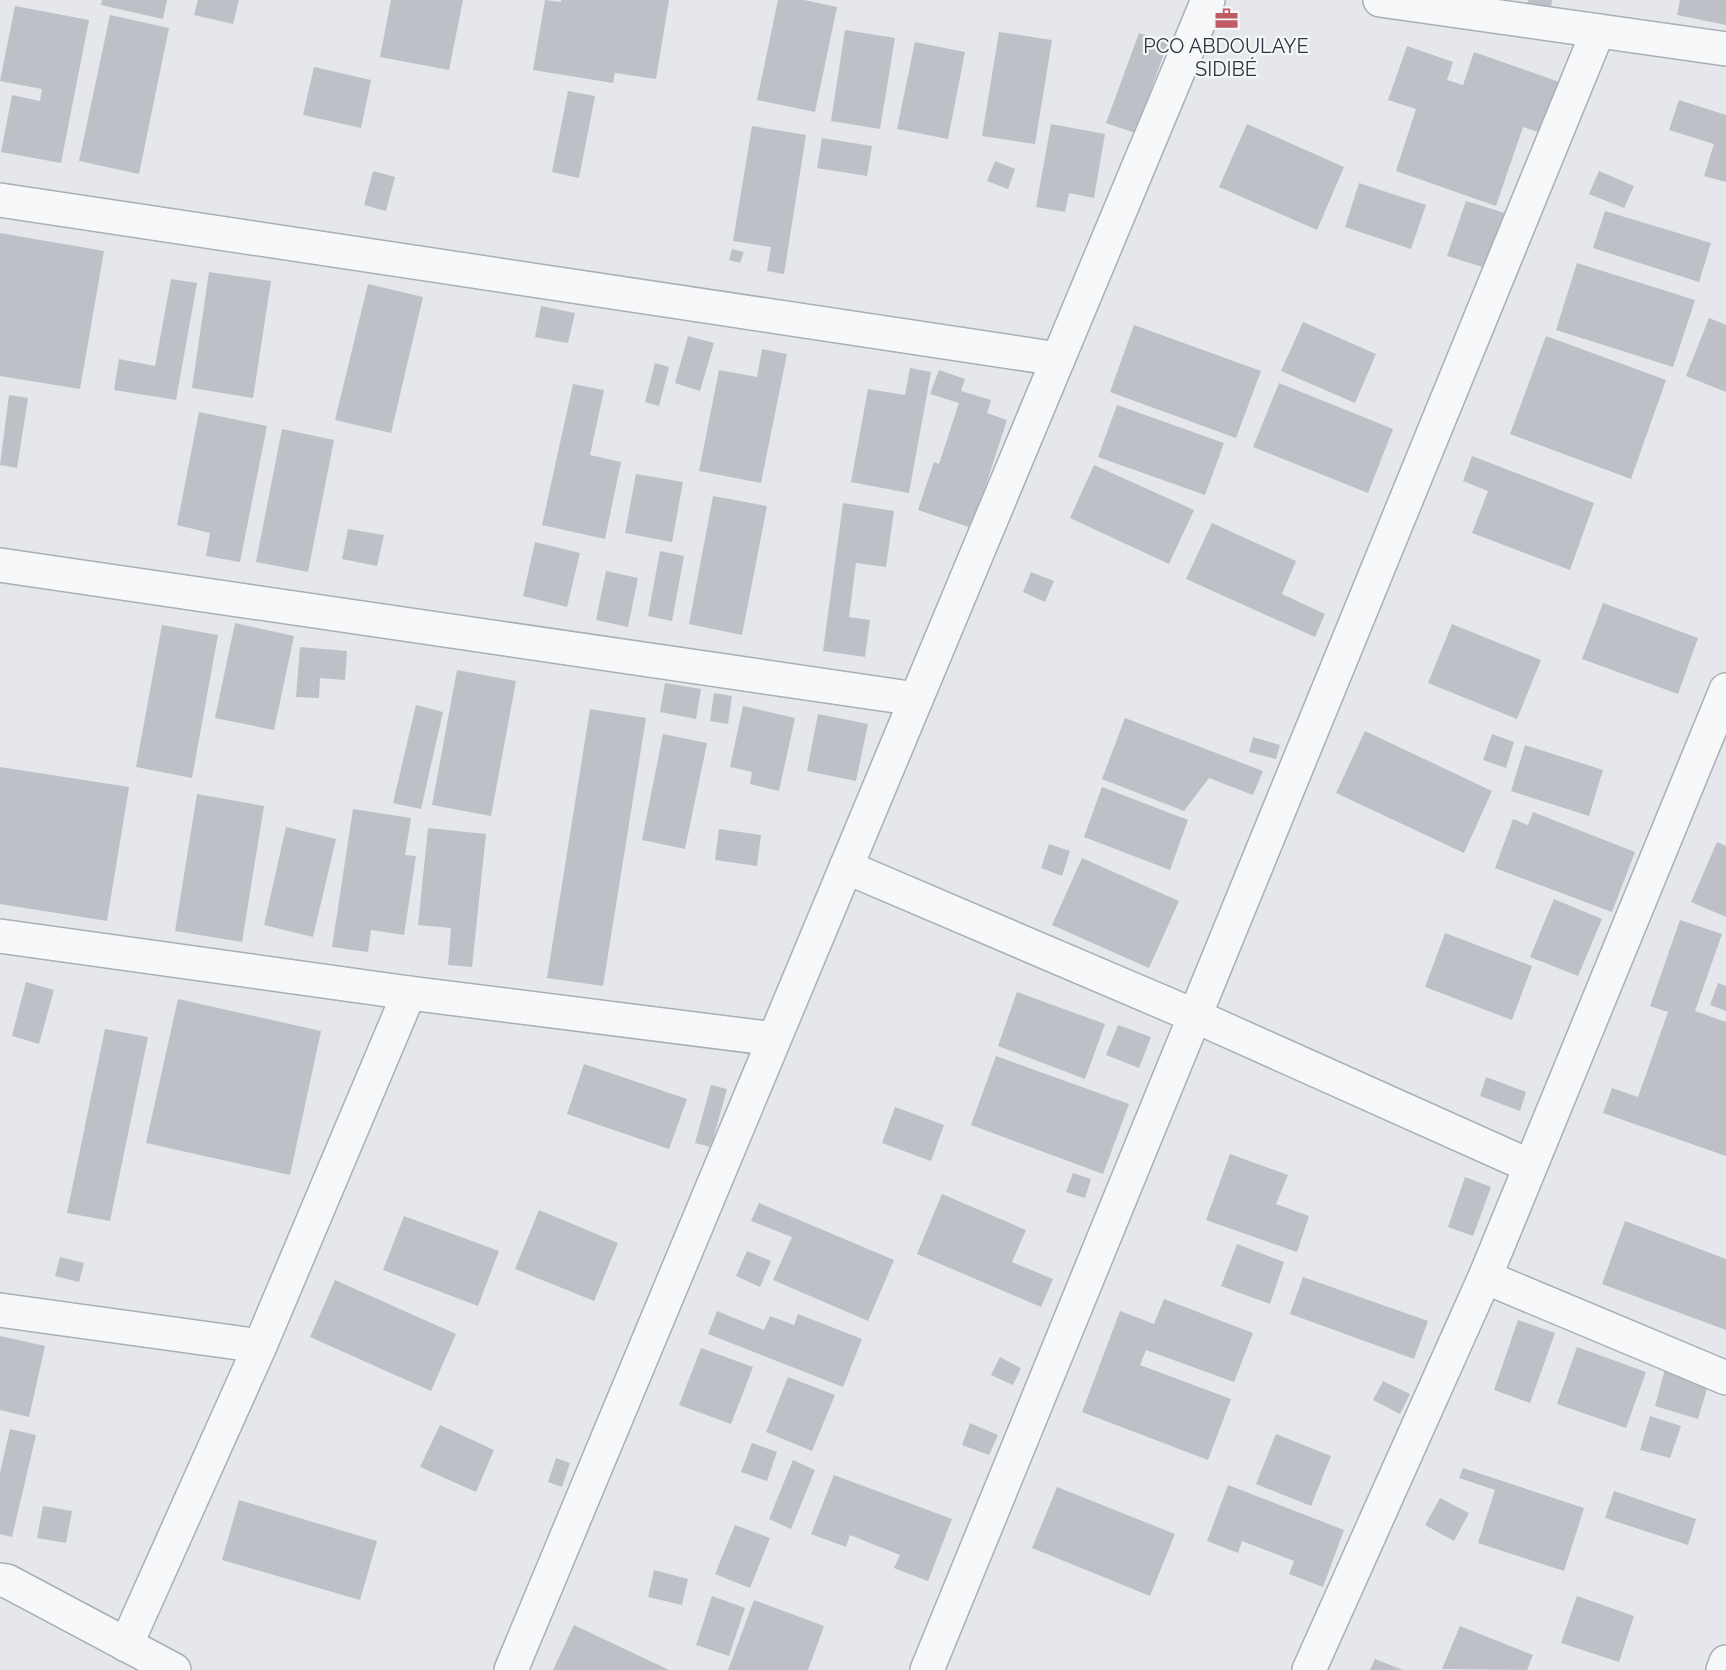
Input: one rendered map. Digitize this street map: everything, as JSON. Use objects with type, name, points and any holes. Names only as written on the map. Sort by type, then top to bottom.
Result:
[{"type":"street","points":[[511,1670],[1208,0]]},
{"type":"street","points":[[1380,0],[1726,49]]},
{"type":"street","points":[[927,1670],[1598,31]]},
{"type":"street","points":[[0,200],[1058,359]]},
{"type":"street","points":[[0,565],[916,699]]},
{"type":"street","points":[[1309,1670],[1485,1277],[1726,690]]},
{"type":"street","points":[[846,867],[1195,1016],[1530,1167]]},
{"type":"street","points":[[0,936],[409,993],[774,1040]]},
{"type":"street","points":[[126,1645],[260,1347],[409,993]]},
{"type":"street","points":[[1485,1277],[1726,1378]]},
{"type":"street","points":[[0,1311],[260,1347]]},
{"type":"street","points":[[0,1580],[7,1581],[174,1670]]},
{"type":"street","points":[[1723,1670],[1726,1662]]},
{"type":"building","points":[[102,0],[167,0],[163,19],[101,5]]},
{"type":"building","points":[[198,0],[239,0],[233,24],[194,15]]},
{"type":"building","points":[[391,0],[463,0],[449,70],[380,57]]},
{"type":"building","points":[[545,0],[561,2],[561,0],[669,0],[656,79],[615,73],[613,83],[533,70]]},
{"type":"building","points":[[778,0],[804,0],[837,7],[815,112],[757,100]]},
{"type":"building","points":[[1528,0],[1552,0],[1551,9],[1527,5]]},
{"type":"building","points":[[1680,0],[1726,0],[1726,25],[1677,15]]},
{"type":"building","points":[[15,6],[89,20],[61,163],[1,152],[12,95],[40,101],[42,89],[0,81]]},
{"type":"building","points":[[110,15],[169,28],[139,174],[79,161]]},
{"type":"building","points":[[845,30],[895,38],[880,129],[831,121]]},
{"type":"building","points":[[999,32],[1052,40],[1035,144],[982,136]]},
{"type":"building","points":[[1139,33],[1168,43],[1135,133],[1106,123]]},
{"type":"building","points":[[915,42],[965,52],[948,139],[897,129]]},
{"type":"building","points":[[1407,46],[1453,62],[1447,80],[1463,85],[1474,52],[1562,83],[1544,134],[1523,127],[1496,206],[1396,171],[1416,109],[1388,100]]},
{"type":"building","points":[[314,67],[371,80],[361,128],[303,115]]},
{"type":"building","points":[[568,91],[595,96],[579,178],[552,172]]},
{"type":"building","points":[[1679,100],[1726,115],[1726,182],[1704,176],[1714,144],[1669,130]]},
{"type":"building","points":[[1051,124],[1105,134],[1094,198],[1069,193],[1065,212],[1036,207]]},
{"type":"building","points":[[1247,124],[1344,167],[1317,230],[1219,187]]},
{"type":"building","points":[[752,126],[806,135],[784,274],[767,271],[771,247],[733,241]]},
{"type":"building","points":[[822,138],[872,146],[867,176],[817,168]]},
{"type":"building","points":[[995,161],[1015,169],[1008,189],[987,181]]},
{"type":"building","points":[[373,171],[395,177],[386,211],[364,205]]},
{"type":"building","points":[[1599,171],[1634,186],[1624,208],[1589,194]]},
{"type":"building","points":[[1359,183],[1426,205],[1411,249],[1345,227]]},
{"type":"building","points":[[1466,201],[1508,214],[1489,269],[1447,256]]},
{"type":"building","points":[[1605,211],[1711,243],[1699,282],[1593,248]]},
{"type":"building","points":[[0,233],[104,251],[80,389],[0,376]]},
{"type":"building","points":[[732,249],[744,252],[740,263],[729,260]]},
{"type":"building","points":[[1577,263],[1695,300],[1673,367],[1556,330]]},
{"type":"building","points":[[209,272],[271,281],[253,398],[192,388]]},
{"type":"building","points":[[171,279],[197,283],[176,400],[114,390],[119,359],[155,366]]},
{"type":"building","points":[[368,284],[423,297],[391,433],[335,420]]},
{"type":"building","points":[[541,306],[575,313],[568,343],[535,337]]},
{"type":"building","points":[[1709,318],[1726,325],[1726,392],[1686,376]]},
{"type":"building","points":[[1303,322],[1376,354],[1355,403],[1281,371]]},
{"type":"building","points":[[1134,325],[1261,371],[1236,438],[1110,392]]},
{"type":"building","points":[[688,336],[714,343],[700,391],[675,383]]},
{"type":"building","points":[[1546,336],[1666,380],[1631,479],[1510,434]]},
{"type":"building","points":[[762,349],[787,354],[761,483],[699,471],[719,370],[757,377]]},
{"type":"building","points":[[655,363],[669,367],[659,406],[645,402]]},
{"type":"building","points":[[910,368],[931,372],[909,493],[851,482],[868,389],[905,395]]},
{"type":"building","points":[[939,370],[965,379],[961,391],[991,400],[987,413],[1007,420],[972,528],[918,510],[934,462],[939,464],[959,403],[930,394]]},
{"type":"building","points":[[1279,383],[1393,429],[1368,493],[1253,447]]},
{"type":"building","points":[[573,384],[604,390],[590,455],[621,462],[605,539],[542,525]]},
{"type":"building","points":[[9,395],[28,398],[17,468],[0,465]]},
{"type":"building","points":[[1117,405],[1224,443],[1205,495],[1098,457]]},
{"type":"building","points":[[199,412],[267,426],[240,562],[206,556],[210,533],[177,525]]},
{"type":"building","points":[[282,429],[334,440],[308,572],[256,562]]},
{"type":"building","points":[[1472,456],[1594,503],[1570,570],[1472,533],[1488,491],[1463,481]]},
{"type":"building","points":[[1094,465],[1194,510],[1169,564],[1070,518]]},
{"type":"building","points":[[636,474],[683,482],[672,542],[625,533]]},
{"type":"building","points":[[713,496],[767,506],[742,635],[689,624]]},
{"type":"building","points":[[843,503],[894,511],[886,567],[856,563],[849,617],[870,620],[865,657],[823,651]]},
{"type":"building","points":[[1212,523],[1296,561],[1282,594],[1325,614],[1315,637],[1186,579]]},
{"type":"building","points":[[348,529],[384,535],[377,566],[342,559]]},
{"type":"building","points":[[535,542],[580,553],[567,607],[523,596]]},
{"type":"building","points":[[660,551],[684,556],[672,621],[648,616]]},
{"type":"building","points":[[606,571],[638,578],[628,627],[596,620]]},
{"type":"building","points":[[1031,572],[1054,581],[1045,602],[1023,592]]},
{"type":"building","points":[[1603,603],[1698,638],[1678,694],[1582,659]]},
{"type":"building","points":[[235,623],[294,636],[274,730],[215,718]]},
{"type":"building","points":[[1452,624],[1541,660],[1517,719],[1428,683]]},
{"type":"building","points":[[162,625],[218,635],[192,778],[136,767]]},
{"type":"building","points":[[300,647],[347,651],[345,680],[320,678],[319,698],[296,697]]},
{"type":"building","points":[[457,670],[516,681],[491,816],[432,805]]},
{"type":"building","points":[[665,683],[701,689],[696,719],[660,712]]},
{"type":"building","points":[[714,693],[732,696],[728,724],[710,721]]},
{"type":"building","points":[[416,705],[443,712],[421,809],[393,803]]},
{"type":"building","points":[[743,706],[795,718],[779,791],[750,784],[752,772],[730,767]]},
{"type":"building","points":[[590,709],[646,718],[603,986],[547,978]]},
{"type":"building","points":[[818,714],[868,724],[856,781],[807,771]]},
{"type":"building","points":[[1125,718],[1263,771],[1253,795],[1209,778],[1184,811],[1102,779]]},
{"type":"building","points":[[1365,731],[1492,791],[1464,853],[1336,793]]},
{"type":"building","points":[[663,734],[707,743],[685,849],[642,840]]},
{"type":"building","points":[[1492,734],[1514,742],[1506,768],[1483,760]]},
{"type":"building","points":[[1253,737],[1280,745],[1276,759],[1249,752]]},
{"type":"building","points":[[1525,745],[1603,770],[1589,816],[1511,791]]},
{"type":"building","points":[[0,767],[129,787],[107,921],[0,904]]},
{"type":"building","points":[[1102,787],[1188,820],[1170,870],[1084,837]]},
{"type":"building","points":[[197,794],[264,806],[242,942],[175,931]]},
{"type":"building","points":[[353,809],[411,818],[405,855],[416,856],[404,935],[371,930],[368,952],[332,947]]},
{"type":"building","points":[[1533,812],[1635,852],[1612,912],[1495,868],[1513,819],[1528,825]]},
{"type":"building","points":[[286,827],[336,839],[313,937],[264,925]]},
{"type":"building","points":[[428,828],[486,834],[472,967],[448,965],[451,928],[418,925]]},
{"type":"building","points":[[719,829],[761,835],[757,866],[715,860]]},
{"type":"building","points":[[1717,842],[1726,846],[1726,917],[1691,902]]},
{"type":"building","points":[[1049,844],[1070,851],[1062,876],[1041,868]]},
{"type":"building","points":[[1082,858],[1179,901],[1149,968],[1052,925]]},
{"type":"building","points":[[1554,899],[1602,919],[1578,976],[1530,957]]},
{"type":"building","points":[[1680,920],[1722,934],[1695,1011],[1726,1022],[1726,1156],[1603,1113],[1612,1088],[1638,1097],[1668,1012],[1650,1006]]},
{"type":"building","points":[[1445,933],[1532,966],[1512,1020],[1425,987]]},
{"type":"building","points":[[26,982],[54,990],[39,1044],[12,1036]]},
{"type":"building","points":[[1718,983],[1726,986],[1726,1011],[1710,1005]]},
{"type":"building","points":[[1017,992],[1105,1024],[1085,1079],[998,1046]]},
{"type":"building","points":[[178,999],[321,1031],[290,1175],[146,1143]]},
{"type":"building","points":[[1118,1025],[1151,1037],[1139,1068],[1106,1055]]},
{"type":"building","points":[[105,1029],[148,1037],[110,1221],[67,1213]]},
{"type":"building","points":[[996,1056],[1129,1104],[1103,1174],[971,1125]]},
{"type":"building","points":[[584,1064],[687,1099],[669,1149],[567,1114]]},
{"type":"building","points":[[1486,1077],[1526,1092],[1520,1111],[1480,1096]]},
{"type":"building","points":[[711,1085],[727,1089],[711,1147],[695,1143]]},
{"type":"building","points":[[895,1107],[944,1125],[931,1161],[882,1143]]},
{"type":"building","points":[[1230,1154],[1288,1175],[1276,1204],[1309,1216],[1297,1252],[1206,1220]]},
{"type":"building","points":[[1073,1173],[1091,1179],[1085,1198],[1066,1192]]},
{"type":"building","points":[[1465,1177],[1491,1187],[1473,1236],[1448,1227]]},
{"type":"building","points":[[942,1194],[1026,1230],[1012,1262],[1053,1279],[1041,1307],[917,1254]]},
{"type":"building","points":[[759,1203],[894,1260],[868,1321],[773,1280],[792,1237],[751,1221]]},
{"type":"building","points":[[539,1210],[618,1243],[594,1301],[515,1269]]},
{"type":"building","points":[[404,1216],[499,1251],[478,1306],[383,1270]]},
{"type":"building","points":[[1625,1221],[1726,1259],[1726,1330],[1602,1284]]},
{"type":"building","points":[[1237,1244],[1284,1262],[1270,1304],[1221,1286]]},
{"type":"building","points":[[747,1251],[771,1261],[760,1287],[736,1276]]},
{"type":"building","points":[[60,1257],[84,1263],[79,1282],[55,1276]]},
{"type":"building","points":[[1303,1277],[1428,1321],[1414,1359],[1290,1314]]},
{"type":"building","points":[[335,1280],[456,1334],[431,1391],[310,1337]]},
{"type":"building","points":[[1164,1299],[1253,1333],[1234,1382],[1146,1350],[1140,1365],[1231,1399],[1208,1460],[1082,1412],[1120,1311],[1154,1324]]},
{"type":"building","points":[[717,1311],[764,1330],[770,1316],[794,1325],[798,1314],[862,1339],[843,1387],[708,1334]]},
{"type":"building","points":[[1518,1320],[1555,1333],[1530,1403],[1494,1390]]},
{"type":"building","points":[[0,1336],[45,1346],[29,1417],[0,1410]]},
{"type":"building","points":[[1577,1347],[1646,1372],[1626,1428],[1557,1404]]},
{"type":"building","points":[[701,1348],[753,1367],[731,1424],[679,1405]]},
{"type":"building","points":[[1000,1357],[1021,1368],[1013,1385],[991,1375]]},
{"type":"building","points":[[1665,1369],[1709,1382],[1698,1419],[1655,1406]]},
{"type":"building","points":[[788,1377],[835,1395],[812,1451],[766,1432]]},
{"type":"building","points":[[1383,1381],[1410,1394],[1400,1414],[1373,1400]]},
{"type":"building","points":[[1650,1416],[1681,1426],[1670,1458],[1640,1450]]},
{"type":"building","points":[[970,1423],[998,1435],[989,1455],[962,1445]]},
{"type":"building","points":[[440,1425],[494,1450],[476,1492],[420,1467]]},
{"type":"building","points":[[10,1429],[36,1435],[12,1537],[0,1534],[0,1473]]},
{"type":"building","points":[[1276,1434],[1331,1456],[1311,1506],[1256,1484]]},
{"type":"building","points":[[752,1443],[777,1452],[767,1481],[741,1472]]},
{"type":"building","points":[[556,1458],[570,1463],[562,1487],[548,1482]]},
{"type":"building","points":[[793,1460],[815,1470],[791,1529],[769,1519]]},
{"type":"building","points":[[1463,1468],[1584,1508],[1564,1571],[1478,1543],[1495,1490],[1459,1478]]},
{"type":"building","points":[[834,1475],[952,1519],[928,1581],[894,1568],[900,1555],[850,1535],[846,1547],[811,1534]]},
{"type":"building","points":[[1228,1485],[1344,1530],[1323,1587],[1289,1574],[1294,1561],[1242,1541],[1238,1553],[1207,1541]]},
{"type":"building","points":[[1057,1487],[1175,1534],[1150,1596],[1032,1548]]},
{"type":"building","points":[[1614,1491],[1696,1519],[1688,1545],[1605,1518]]},
{"type":"building","points":[[1440,1498],[1469,1513],[1454,1541],[1425,1525]]},
{"type":"building","points":[[239,1500],[377,1541],[360,1600],[222,1560]]},
{"type":"building","points":[[43,1506],[72,1511],[66,1543],[37,1538]]},
{"type":"building","points":[[735,1525],[770,1538],[750,1588],[715,1574]]},
{"type":"building","points":[[654,1570],[688,1579],[682,1605],[648,1597]]},
{"type":"building","points":[[712,1596],[745,1608],[729,1656],[696,1645]]},
{"type":"building","points":[[1577,1596],[1634,1616],[1619,1662],[1561,1643]]},
{"type":"building","points":[[754,1600],[824,1626],[808,1670],[728,1670]]},
{"type":"building","points":[[574,1625],[669,1670],[553,1670]]},
{"type":"building","points":[[1460,1626],[1533,1655],[1527,1670],[1442,1669]]},
{"type":"building","points":[[1375,1659],[1403,1670],[1370,1670]]},
{"type":"place","name":"PCO ABDOULAYE SIDIBÉ","points":[[1226,18]]}]
